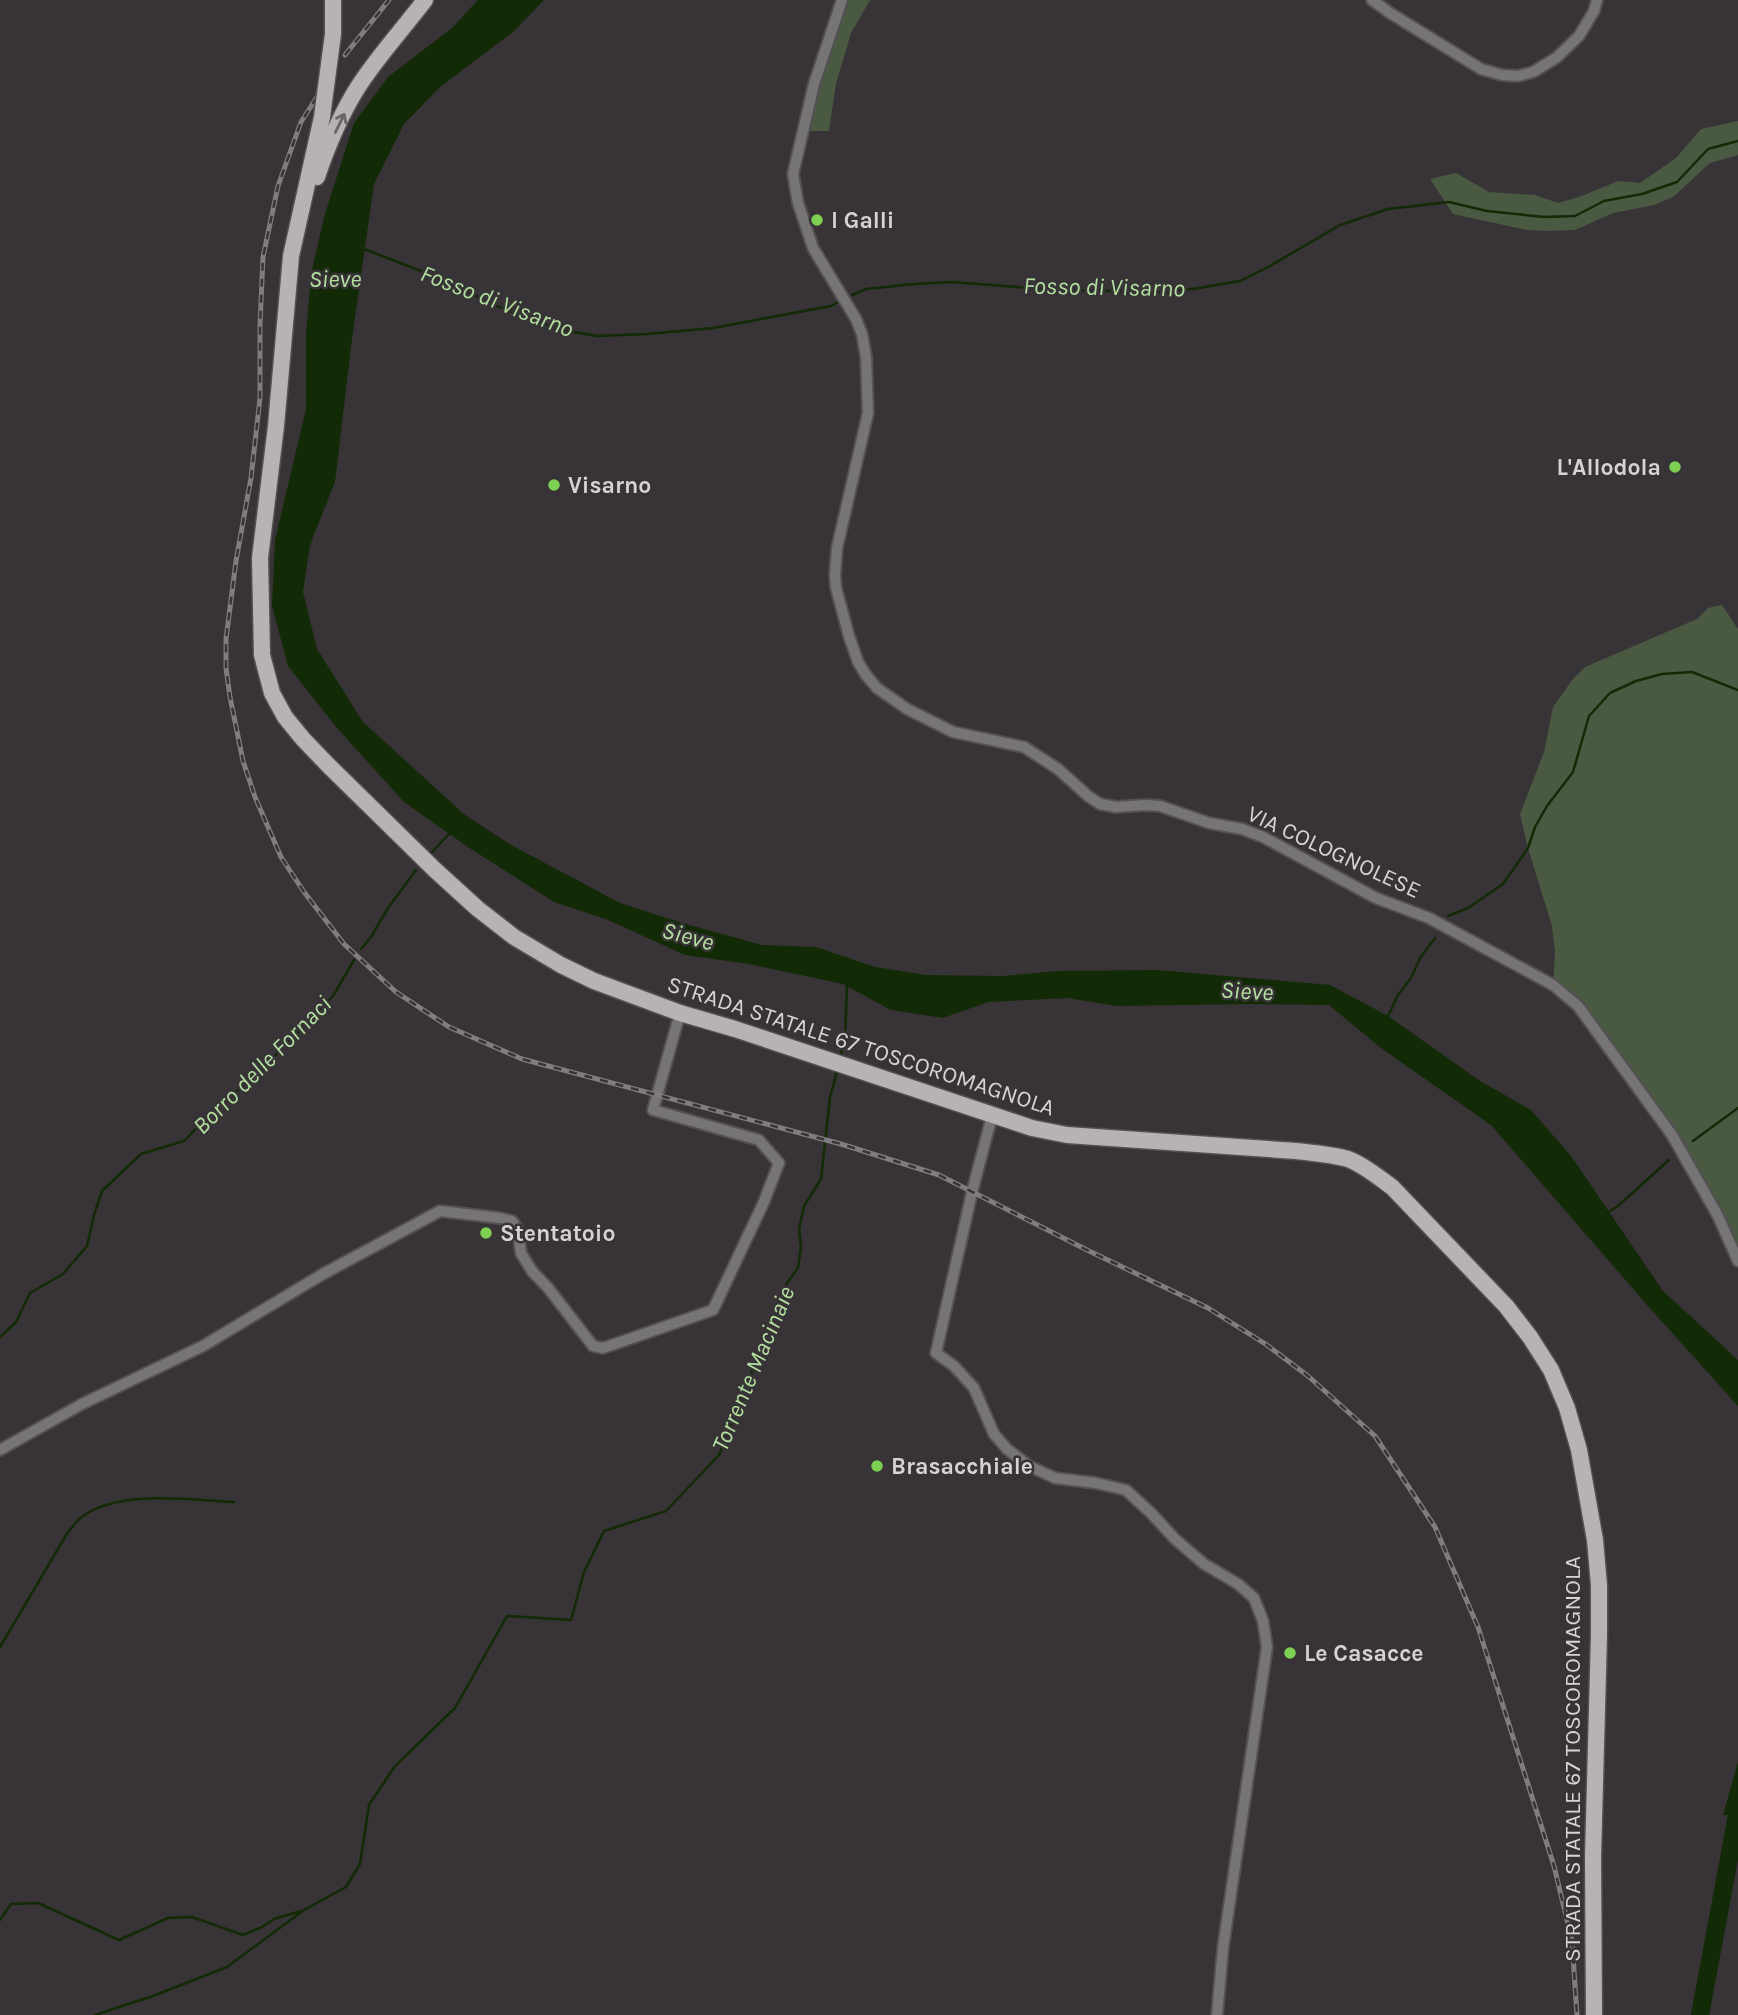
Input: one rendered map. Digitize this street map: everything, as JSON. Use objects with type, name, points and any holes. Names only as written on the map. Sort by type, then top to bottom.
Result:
[{"type":"main road","name":"STRADA STATALE 67 TOSCOROMAGNOLA","points":[[333,0],[333,34],[322,117],[291,256],[260,558],[262,655],[272,693],[285,717],[303,739],[478,909],[514,937],[594,981],[680,1013],[1032,1128],[1067,1135],[1296,1151],[1350,1160],[1391,1186],[1506,1306],[1530,1337],[1550,1370],[1579,1450],[1596,1551],[1599,1635],[1593,1857],[1594,2015]]},
{"type":"main road","points":[[291,256],[318,173],[357,89],[425,0]]},
{"type":"street","name":"VIA COLOGNOLESE","points":[[842,0],[814,84],[793,174],[798,203],[813,248],[856,319],[866,357],[867,413],[837,548],[835,575],[836,589],[849,636],[858,662],[866,675],[877,688],[907,709],[953,732],[1024,747],[1049,762],[1100,804],[1116,807],[1160,806],[1209,823],[1242,829],[1263,837],[1376,898],[1429,918],[1553,985],[1578,1006],[1672,1135],[1718,1216],[1738,1261]]},
{"type":"street","points":[[1372,0],[1481,69],[1518,76],[1533,72],[1556,58],[1579,36],[1594,12],[1597,0]]},
{"type":"street","points":[[0,1450],[82,1404],[203,1346],[323,1275],[440,1211],[500,1218],[512,1222],[519,1230],[522,1253],[532,1271],[593,1346],[598,1348],[713,1310],[779,1163],[759,1140],[653,1110],[680,1013]]},
{"type":"street","points":[[992,1116],[936,1353],[954,1366],[974,1388],[994,1434],[1007,1449],[1029,1466],[1055,1478],[1126,1490],[1204,1564],[1238,1584],[1254,1598],[1263,1621],[1267,1647],[1225,1935],[1217,2015]]},
{"type":"shaded area","points":[[842,0],[870,0],[851,33],[836,84],[829,131],[803,131]]},
{"type":"shaded area","points":[[1738,121],[1738,155],[1710,163],[1673,197],[1654,205],[1613,213],[1575,230],[1527,230],[1453,214],[1430,179],[1456,173],[1489,192],[1535,195],[1558,203],[1618,181],[1640,183],[1676,158],[1701,129]]},
{"type":"shaded area","points":[[1722,605],[1738,629],[1738,1261],[1672,1135],[1578,1006],[1553,985],[1555,953],[1552,926],[1520,814],[1544,752],[1553,707],[1573,679],[1585,667],[1697,619],[1708,608]]},
{"type":"water","name":"Sieve","points":[[478,0],[544,0],[513,32],[440,87],[404,124],[374,184],[335,482],[310,545],[303,592],[317,649],[363,722],[465,815],[511,845],[620,903],[762,945],[816,947],[875,967],[925,975],[1003,976],[1058,971],[1158,970],[1330,985],[1388,1016],[1480,1081],[1531,1110],[1571,1156],[1663,1291],[1738,1360],[1738,1406],[1491,1125],[1381,1048],[1329,1005],[1116,1006],[1068,998],[988,1002],[943,1018],[891,1010],[843,984],[749,964],[685,955],[606,919],[554,902],[468,847],[404,802],[337,728],[288,666],[272,606],[275,540],[306,409],[306,334],[311,275],[324,217],[354,123],[388,77],[452,28]]},
{"type":"water","points":[[1738,1762],[1738,1815],[1723,1815]]},
{"type":"waterway","name":"Fosso di Visarno","points":[[852,295],[866,289],[952,282],[1056,290],[1168,292],[1240,281],[1340,225],[1388,209],[1449,202],[1487,211],[1544,217],[1575,216],[1604,201],[1642,194],[1677,182],[1708,149],[1738,141]]},
{"type":"waterway","name":"Fosso di Visarno","points":[[364,249],[557,329],[597,336],[713,328],[831,306],[840,301]]},
{"type":"waterway","points":[[1448,916],[1468,908],[1503,884],[1528,848],[1535,827],[1547,806],[1573,772],[1589,716],[1610,693],[1636,681],[1662,674],[1692,672],[1738,690]]},
{"type":"waterway","points":[[431,853],[450,833]]},
{"type":"waterway","points":[[361,949],[416,870]]},
{"type":"waterway","points":[[1388,1016],[1420,958],[1435,938]]},
{"type":"waterway","name":"Borro delle Fornaci","points":[[0,1337],[16,1322],[30,1293],[63,1274],[87,1246],[102,1191],[141,1154],[184,1141],[227,1097],[249,1083],[333,996],[354,960]]},
{"type":"waterway","name":"Torrente Macinaie","points":[[840,1058],[845,1039],[847,985]]},
{"type":"waterway","name":"Torrente Macinaie","points":[[95,2015],[227,1967],[304,1910],[346,1887],[360,1864],[369,1805],[395,1766],[455,1708],[507,1616],[571,1620],[584,1572],[604,1531],[666,1511],[719,1455],[787,1283],[798,1268],[801,1247],[799,1229],[804,1206],[821,1179],[830,1097],[838,1068]]},
{"type":"waterway","points":[[1693,1141],[1738,1108]]},
{"type":"waterway","points":[[1608,1212],[1669,1160]]},
{"type":"waterway","points":[[0,1647],[68,1532],[83,1516],[116,1502],[136,1499],[176,1498],[234,1502]]},
{"type":"waterway","name":"Sieve","points":[[1700,2015],[1738,1810]]},
{"type":"waterway","points":[[0,1920],[11,1904],[38,1903],[119,1940],[168,1918],[192,1917],[243,1935],[274,1919],[301,1911]]},
{"type":"railway","points":[[345,55],[389,0]]},
{"type":"railway","points":[[317,97],[301,122],[278,186],[263,257],[260,398],[251,478],[226,639],[230,697],[243,761],[281,857],[344,944],[396,992],[449,1027],[522,1059],[841,1144],[939,1175],[1208,1308],[1267,1345],[1308,1376],[1375,1436],[1435,1527],[1478,1627],[1554,1866],[1572,1941],[1577,2015]]},
{"type":"place","name":"I Galli","points":[[817,220]]},
{"type":"place","name":"L'Allodola","points":[[1675,467]]},
{"type":"place","name":"Visarno","points":[[554,485]]},
{"type":"place","name":"Stentatoio","points":[[486,1233]]},
{"type":"place","name":"Brasacchiale","points":[[877,1466]]},
{"type":"place","name":"Le Casacce","points":[[1290,1653]]}]
